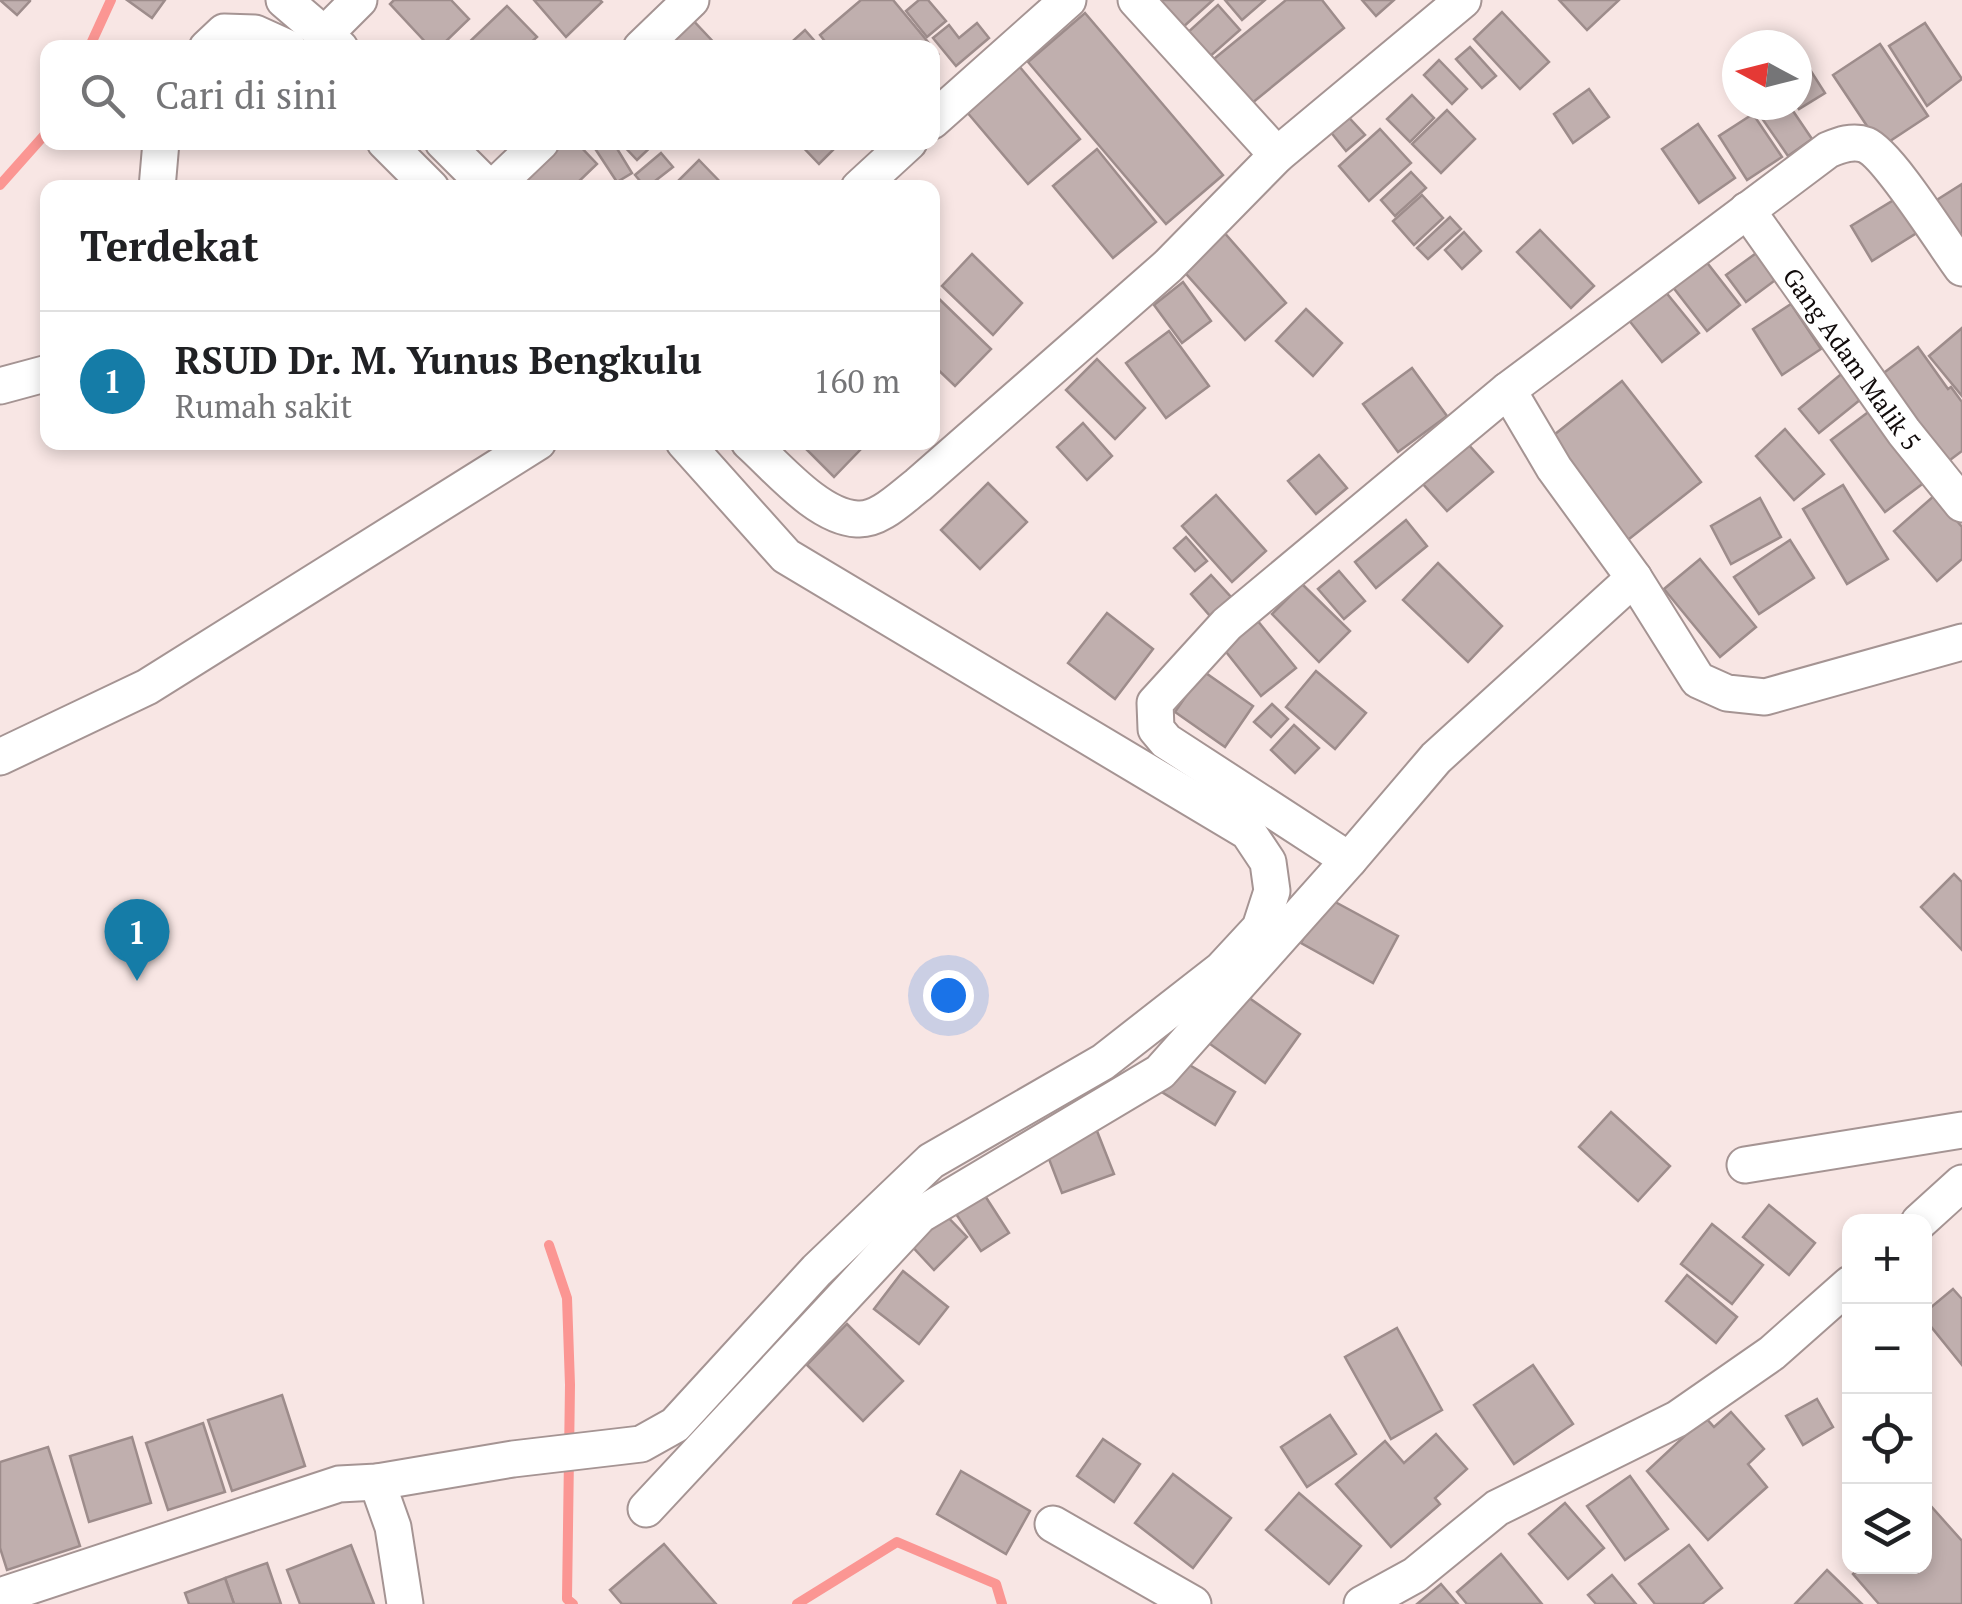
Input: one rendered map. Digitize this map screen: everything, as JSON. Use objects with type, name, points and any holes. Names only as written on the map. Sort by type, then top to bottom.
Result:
[{"type":"street","points":[[284,0],[331,40]]},
{"type":"street","points":[[333,40],[358,0]]},
{"type":"street","points":[[649,40],[690,0]]},
{"type":"street","points":[[940,114],[1068,0]]},
{"type":"street","points":[[1136,0],[1278,155]]},
{"type":"street","points":[[759,450],[818,505],[858,520],[883,512],[1168,266],[1278,155],[1462,0]]},
{"type":"street","points":[[216,40],[224,32],[255,33],[270,40]]},
{"type":"street","points":[[1349,860],[1166,741],[1156,728],[1155,703],[1227,624],[1508,390],[1828,150],[1844,143],[1867,146],[1887,165],[1962,268]]},
{"type":"street","points":[[158,180],[161,150]]},
{"type":"street","points":[[394,150],[424,180]]},
{"type":"street","points":[[452,150],[483,180]]},
{"type":"street","points":[[500,180],[532,150]]},
{"type":"street","points":[[867,180],[900,150]]},
{"type":"street","name":"Gang Adam Malik 5","points":[[1747,210],[1904,432],[1962,504]]},
{"type":"street","points":[[3,385],[40,374]]},
{"type":"street","points":[[1508,390],[1554,468],[1634,578],[1698,680],[1727,693],[1764,697],[1962,642]]},
{"type":"street","points":[[0,757],[147,687],[525,450]]},
{"type":"street","points":[[0,1596],[339,1484],[378,1482],[514,1459],[642,1444],[675,1425],[817,1270],[931,1161],[1103,1062],[1222,969],[1260,928],[1272,891],[1268,862],[1248,832],[786,556],[691,450]]},
{"type":"street","points":[[646,1508],[920,1215],[1160,1072],[1436,758],[1634,578]]},
{"type":"street","points":[[1744,1166],[1962,1130]]},
{"type":"street","points":[[1928,1214],[1962,1183]]},
{"type":"street","points":[[1362,1604],[1415,1575],[1497,1508],[1677,1419],[1772,1353],[1842,1291]]},
{"type":"street","points":[[378,1482],[393,1527],[404,1604]]},
{"type":"street","points":[[1053,1524],[1193,1604]]},
{"type":"building","points":[[0,0],[30,0],[30,1],[17,15]]},
{"type":"building","points":[[127,0],[165,0],[152,18]]},
{"type":"building","points":[[394,0],[451,0],[469,19],[447,40],[424,40],[390,4]]},
{"type":"building","points":[[534,0],[600,0],[602,2],[566,37]]},
{"type":"building","points":[[861,0],[893,0],[926,40],[824,40],[820,35]]},
{"type":"building","points":[[919,0],[928,0],[946,21],[927,37],[906,11]]},
{"type":"building","points":[[1155,0],[1213,0],[1181,29]]},
{"type":"building","points":[[1225,0],[1265,0],[1242,20]]},
{"type":"building","points":[[1286,0],[1322,0],[1344,28],[1246,108],[1209,63]]},
{"type":"building","points":[[1362,0],[1394,0],[1376,16]]},
{"type":"building","points":[[1559,0],[1619,0],[1587,30]]},
{"type":"building","points":[[1218,5],[1240,30],[1207,59],[1186,34]]},
{"type":"building","points":[[507,6],[537,37],[534,40],[471,40]]},
{"type":"building","points":[[1502,12],[1549,62],[1520,89],[1474,39]]},
{"type":"building","points":[[1085,13],[1223,175],[1166,224],[1028,62]]},
{"type":"building","points":[[690,17],[712,40],[667,40]]},
{"type":"building","points":[[977,23],[989,38],[956,66],[940,47],[940,40],[933,38],[949,25],[959,38]]},
{"type":"building","points":[[1925,23],[1962,79],[1927,106],[1889,46]]},
{"type":"building","points":[[805,30],[814,40],[794,40]]},
{"type":"building","points":[[1880,44],[1928,116],[1881,147],[1833,75]]},
{"type":"building","points":[[1470,47],[1496,76],[1482,88],[1456,59]]},
{"type":"building","points":[[1439,60],[1467,89],[1452,104],[1424,75]]},
{"type":"building","points":[[1019,66],[1080,139],[1028,184],[966,111]]},
{"type":"building","points":[[1812,73],[1825,93],[1812,101]]},
{"type":"building","points":[[1589,89],[1609,117],[1573,143],[1554,114]]},
{"type":"building","points":[[1412,95],[1434,118],[1410,142],[1387,119]]},
{"type":"building","points":[[1342,110],[1365,135],[1346,151],[1325,125]]},
{"type":"building","points":[[1447,110],[1475,139],[1441,173],[1412,144]]},
{"type":"building","points":[[1744,120],[1757,120],[1782,157],[1747,180],[1719,136]]},
{"type":"building","points":[[1763,120],[1799,120],[1812,139],[1788,156]]},
{"type":"building","points":[[1698,124],[1735,178],[1699,203],[1662,149]]},
{"type":"building","points":[[1380,129],[1411,163],[1369,201],[1339,166]]},
{"type":"building","points":[[1097,149],[1156,222],[1113,258],[1053,186]]},
{"type":"building","points":[[547,150],[584,150],[597,164],[580,180],[523,180],[519,176]]},
{"type":"building","points":[[596,150],[618,150],[632,173],[616,180]]},
{"type":"building","points":[[628,150],[648,150],[637,160]]},
{"type":"building","points":[[806,150],[833,150],[819,164]]},
{"type":"building","points":[[661,153],[673,167],[656,180],[639,180],[635,175]]},
{"type":"building","points":[[699,160],[718,180],[679,180]]},
{"type":"building","points":[[1411,172],[1426,188],[1395,216],[1381,200]]},
{"type":"building","points":[[1962,184],[1962,239],[1935,201]]},
{"type":"building","points":[[1422,195],[1443,218],[1414,245],[1393,221]]},
{"type":"building","points":[[1902,195],[1923,229],[1872,261],[1851,226]]},
{"type":"building","points":[[1450,217],[1461,229],[1428,259],[1417,248]]},
{"type":"building","points":[[1222,230],[1286,303],[1245,340],[1180,267]]},
{"type":"building","points":[[1540,230],[1594,286],[1571,308],[1517,252]]},
{"type":"building","points":[[1464,232],[1481,251],[1462,269],[1445,250]]},
{"type":"building","points":[[1766,246],[1786,272],[1746,302],[1726,275]]},
{"type":"building","points":[[1698,251],[1740,305],[1707,331],[1665,277]]},
{"type":"building","points":[[972,254],[1022,303],[993,335],[942,286]]},
{"type":"building","points":[[1183,282],[1211,321],[1182,343],[1154,305]]},
{"type":"building","points":[[1660,285],[1699,333],[1662,362],[1624,314]]},
{"type":"building","points":[[940,300],[991,349],[955,386],[940,372]]},
{"type":"building","points":[[1791,304],[1821,349],[1782,375],[1753,329]]},
{"type":"building","points":[[1306,309],[1342,343],[1313,376],[1276,341]]},
{"type":"building","points":[[1962,328],[1962,396],[1929,356]]},
{"type":"building","points":[[1169,331],[1209,386],[1166,418],[1126,363]]},
{"type":"building","points":[[1918,347],[1962,402],[1962,451],[1942,466],[1877,378]]},
{"type":"building","points":[[1097,359],[1145,408],[1115,439],[1066,390]]},
{"type":"building","points":[[1851,366],[1871,391],[1819,433],[1799,409]]},
{"type":"building","points":[[1412,368],[1447,416],[1398,452],[1363,404]]},
{"type":"building","points":[[1622,381],[1701,482],[1624,543],[1545,442]]},
{"type":"building","points":[[1871,410],[1925,482],[1885,512],[1831,440]]},
{"type":"building","points":[[1083,423],[1112,456],[1087,480],[1057,447]]},
{"type":"building","points":[[1785,429],[1824,474],[1794,500],[1756,456]]},
{"type":"building","points":[[1468,444],[1493,472],[1447,511],[1423,484]]},
{"type":"building","points":[[807,450],[860,450],[834,477]]},
{"type":"building","points":[[1319,455],[1347,488],[1316,514],[1288,481]]},
{"type":"building","points":[[988,483],[1027,522],[980,569],[941,530]]},
{"type":"building","points":[[1843,485],[1888,559],[1847,584],[1803,509]]},
{"type":"building","points":[[1216,495],[1266,551],[1232,582],[1182,526]]},
{"type":"building","points":[[1935,495],[1962,527],[1962,559],[1937,581],[1894,531]]},
{"type":"building","points":[[1760,498],[1781,537],[1731,564],[1711,526]]},
{"type":"building","points":[[1406,520],[1427,546],[1376,588],[1355,562]]},
{"type":"building","points":[[1186,537],[1207,561],[1195,571],[1174,548]]},
{"type":"building","points":[[1790,540],[1814,578],[1759,614],[1734,577]]},
{"type":"building","points":[[1700,559],[1756,627],[1720,657],[1664,589]]},
{"type":"building","points":[[1438,563],[1502,626],[1468,662],[1403,600]]},
{"type":"building","points":[[1339,571],[1365,601],[1344,619],[1318,589]]},
{"type":"building","points":[[1211,575],[1231,597],[1210,616],[1191,594]]},
{"type":"building","points":[[1302,584],[1350,631],[1319,662],[1272,614]]},
{"type":"building","points":[[1107,613],[1153,649],[1115,699],[1068,663]]},
{"type":"building","points":[[1257,620],[1296,668],[1261,696],[1223,648]]},
{"type":"building","points":[[1203,671],[1253,706],[1225,747],[1175,712]]},
{"type":"building","points":[[1316,671],[1366,713],[1335,749],[1286,707]]},
{"type":"building","points":[[1272,704],[1288,719],[1271,737],[1254,722]]},
{"type":"building","points":[[1294,725],[1319,748],[1295,773],[1271,750]]},
{"type":"building","points":[[1954,874],[1962,882],[1962,950],[1921,907]]},
{"type":"building","points":[[1326,897],[1398,936],[1373,983],[1301,943]]},
{"type":"building","points":[[1238,990],[1300,1034],[1265,1083],[1203,1039]]},
{"type":"building","points":[[1176,1057],[1235,1092],[1215,1125],[1157,1089]]},
{"type":"building","points":[[1611,1112],[1670,1166],[1638,1201],[1579,1147]]},
{"type":"building","points":[[1095,1126],[1114,1174],[1062,1193],[1044,1146]]},
{"type":"building","points":[[980,1188],[1009,1233],[981,1251],[952,1208]]},
{"type":"building","points":[[1769,1205],[1815,1243],[1789,1275],[1743,1237]]},
{"type":"building","points":[[941,1210],[967,1237],[934,1270],[908,1242]]},
{"type":"building","points":[[1712,1224],[1763,1265],[1732,1304],[1681,1264]]},
{"type":"building","points":[[903,1271],[948,1307],[919,1344],[874,1309]]},
{"type":"building","points":[[1687,1275],[1737,1317],[1716,1343],[1666,1301]]},
{"type":"building","points":[[1953,1289],[1962,1299],[1962,1365],[1932,1328],[1932,1306]]},
{"type":"building","points":[[847,1324],[903,1381],[863,1421],[807,1365]]},
{"type":"building","points":[[1397,1328],[1442,1410],[1391,1439],[1345,1357]]},
{"type":"building","points":[[1533,1365],[1573,1424],[1514,1464],[1474,1405]]},
{"type":"building","points":[[282,1395],[305,1466],[232,1491],[208,1420]]},
{"type":"building","points":[[1817,1399],[1833,1427],[1803,1445],[1786,1416]]},
{"type":"building","points":[[1731,1412],[1764,1449],[1748,1464],[1767,1487],[1708,1540],[1647,1471],[1705,1417],[1714,1427]]},
{"type":"building","points":[[1330,1415],[1356,1454],[1307,1487],[1281,1447]]},
{"type":"building","points":[[203,1423],[225,1492],[168,1510],[146,1443]]},
{"type":"building","points":[[1436,1434],[1467,1469],[1435,1498],[1440,1504],[1391,1547],[1336,1484],[1385,1441],[1404,1463]]},
{"type":"building","points":[[132,1437],[151,1503],[89,1522],[70,1456]]},
{"type":"building","points":[[1103,1439],[1140,1464],[1114,1502],[1077,1476]]},
{"type":"building","points":[[48,1447],[80,1546],[7,1570],[0,1548],[0,1462]]},
{"type":"building","points":[[961,1471],[1030,1511],[1006,1554],[937,1514]]},
{"type":"building","points":[[1173,1474],[1231,1518],[1193,1568],[1135,1523]]},
{"type":"building","points":[[1630,1476],[1668,1529],[1625,1560],[1587,1506]]},
{"type":"building","points":[[1299,1493],[1361,1546],[1329,1584],[1266,1530]]},
{"type":"building","points":[[1565,1503],[1604,1548],[1568,1579],[1529,1534]]},
{"type":"building","points":[[1932,1507],[1962,1541],[1962,1604],[1879,1604],[1853,1574],[1932,1574]]},
{"type":"building","points":[[664,1544],[716,1604],[622,1604],[610,1590]]},
{"type":"building","points":[[351,1545],[374,1604],[300,1604],[287,1570]]},
{"type":"building","points":[[1689,1545],[1722,1588],[1702,1604],[1655,1604],[1639,1584]]},
{"type":"building","points":[[1501,1554],[1542,1604],[1467,1604],[1457,1592]]},
{"type":"building","points":[[267,1563],[281,1604],[234,1604],[225,1578]]},
{"type":"building","points":[[1827,1570],[1862,1604],[1795,1604]]},
{"type":"building","points":[[1612,1575],[1636,1604],[1596,1604],[1588,1595]]},
{"type":"building","points":[[225,1578],[234,1604],[189,1604],[185,1593]]},
{"type":"building","points":[[1441,1584],[1458,1604],[1417,1604]]},
{"type":"waterway","points":[[93,40],[111,0]]},
{"type":"waterway","points":[[0,185],[40,140]]},
{"type":"waterway","points":[[549,1245],[567,1298],[567,1599],[573,1604]]},
{"type":"waterway","points":[[797,1604],[897,1542],[996,1584],[1002,1604]]},
{"type":"place","name":"RSUD Dr. M. Yunus Bengkulu","points":[[137,981]]}]
